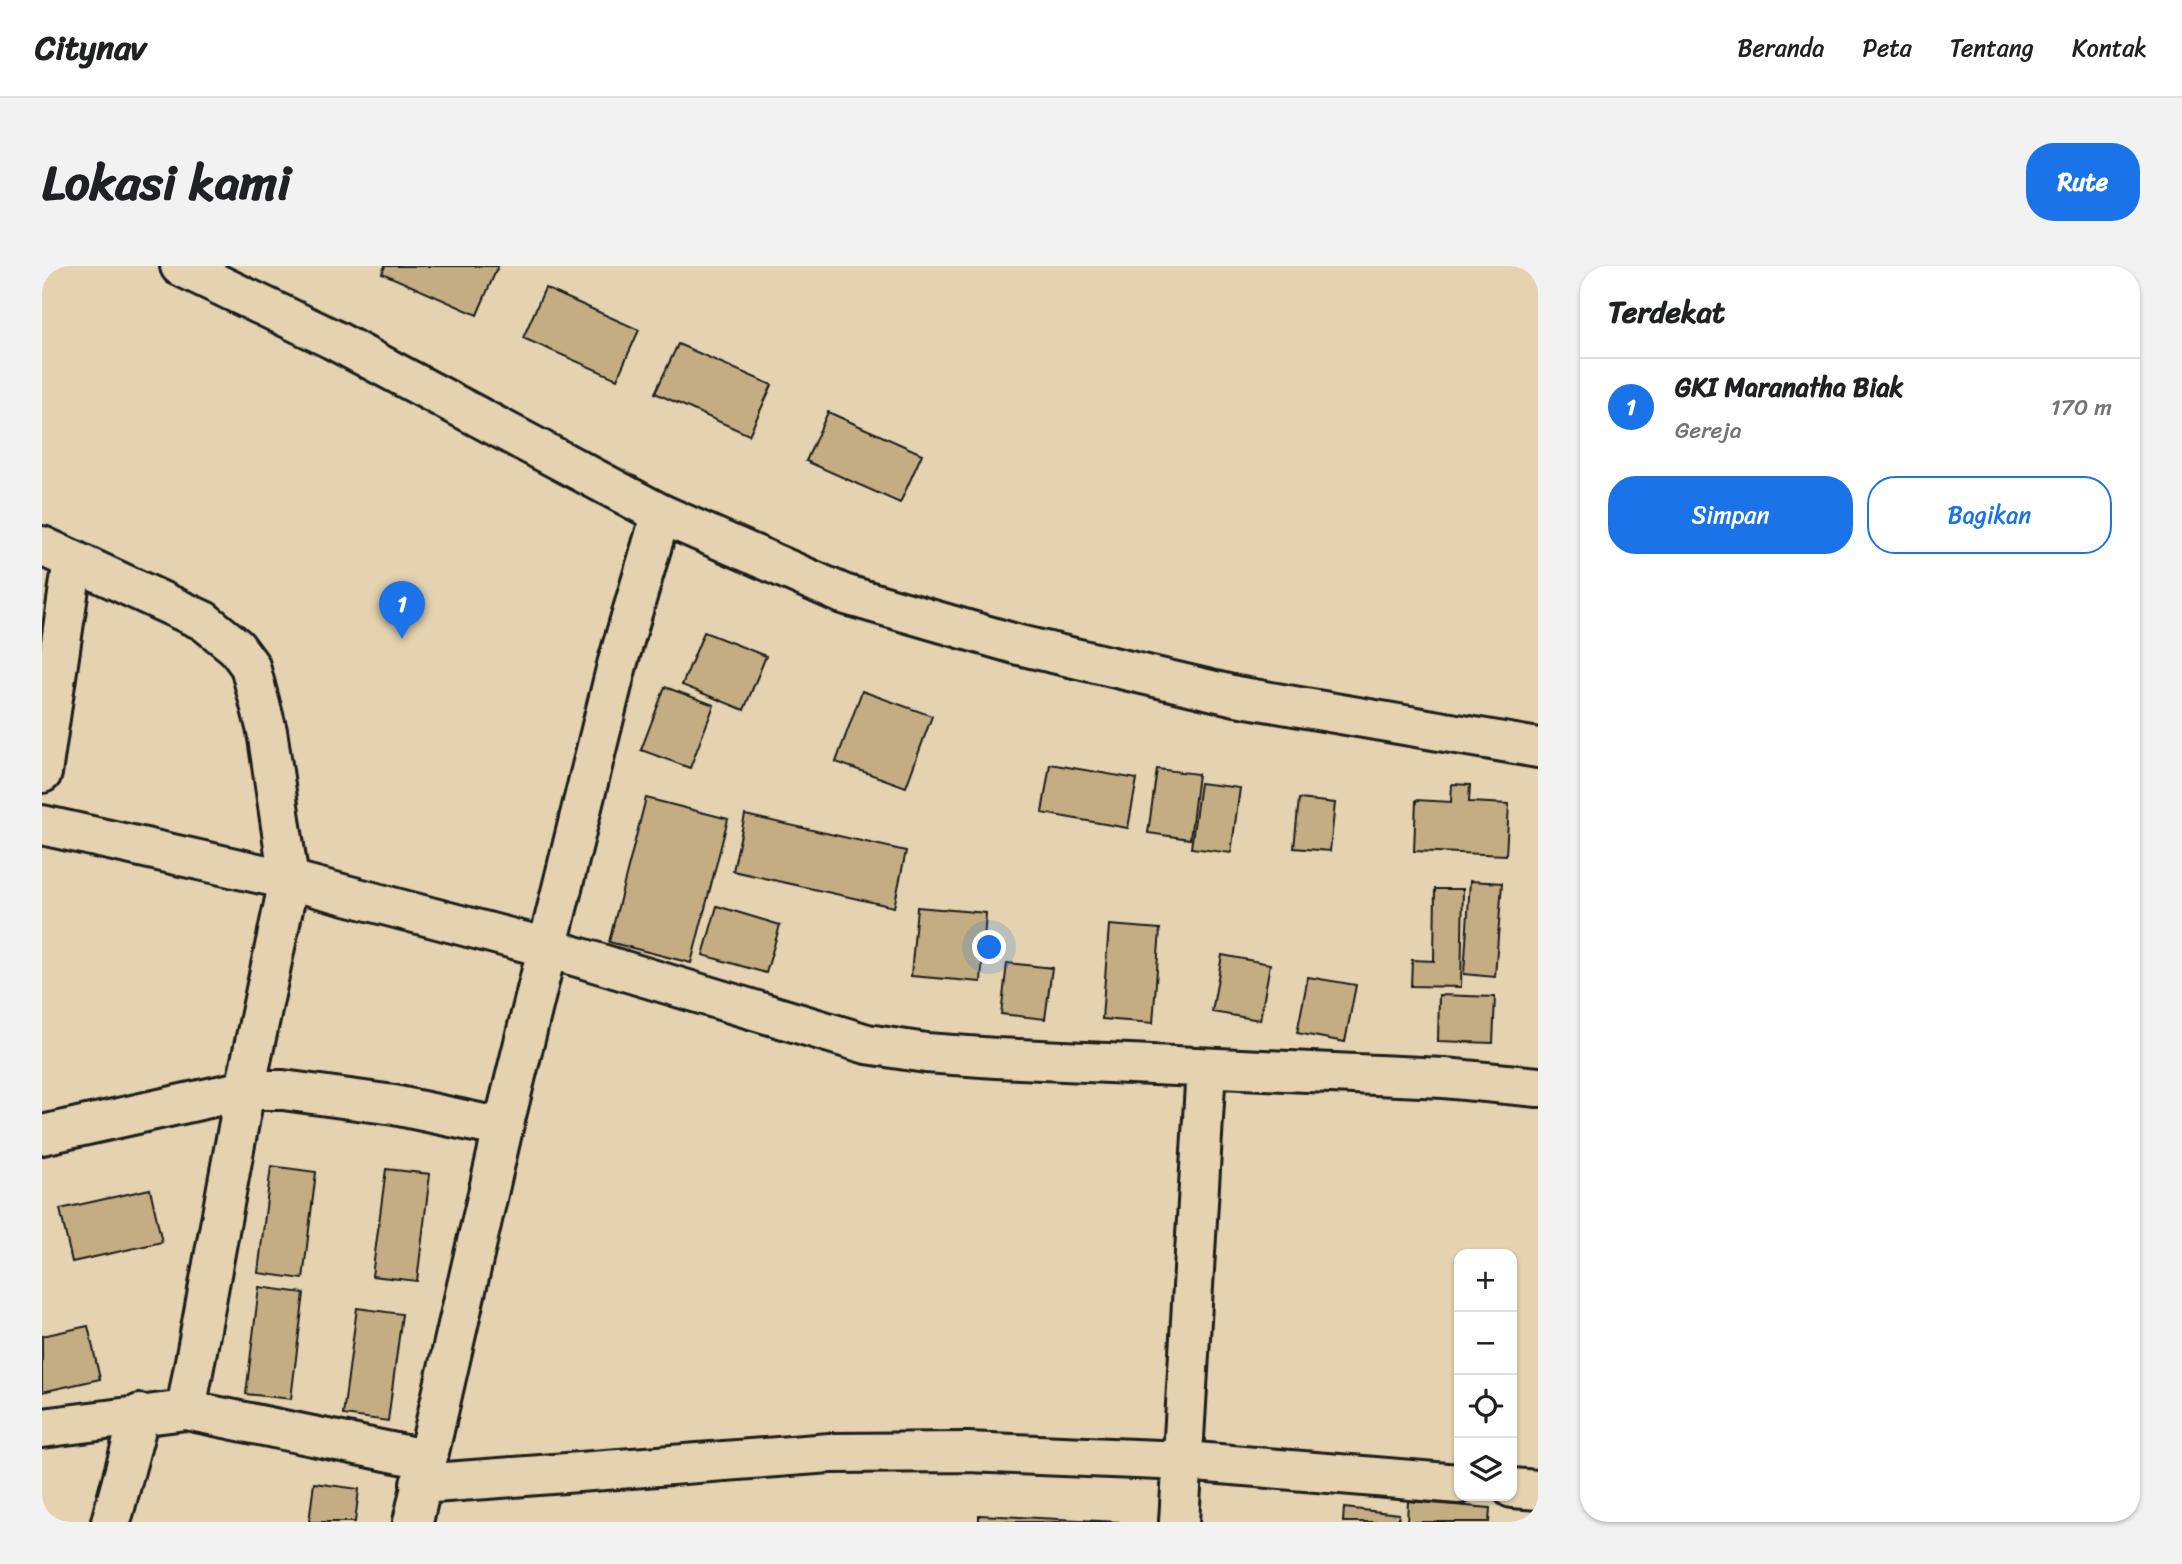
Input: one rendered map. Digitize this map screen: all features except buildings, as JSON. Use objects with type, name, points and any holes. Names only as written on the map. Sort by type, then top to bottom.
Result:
[{"type":"street","points":[[180,266],[331,339],[661,514],[843,594],[956,629],[1236,696],[1536,752]]},
{"type":"street","points":[[413,1522],[503,1128],[617,665],[661,514]]},
{"type":"street","points":[[42,773],[58,553],[204,621],[236,647],[250,666],[267,731],[289,880],[244,1090],[186,1410]]},
{"type":"street","points":[[42,825],[289,880],[548,948],[867,1044],[926,1053],[1444,1078],[1538,1087]]},
{"type":"street","points":[[1179,1522],[1206,1068]]},
{"type":"street","points":[[42,1135],[244,1090],[283,1090],[394,1105],[503,1128]]},
{"type":"street","points":[[42,1428],[186,1410],[423,1471],[830,1453],[967,1452],[1184,1461],[1454,1484]]},
{"type":"street","points":[[111,1522],[140,1414]]},
{"type":"street","points":[[1517,1488],[1538,1490]]},
{"type":"place","name":"GKI Maranatha Biak","points":[[402,639]]}]
